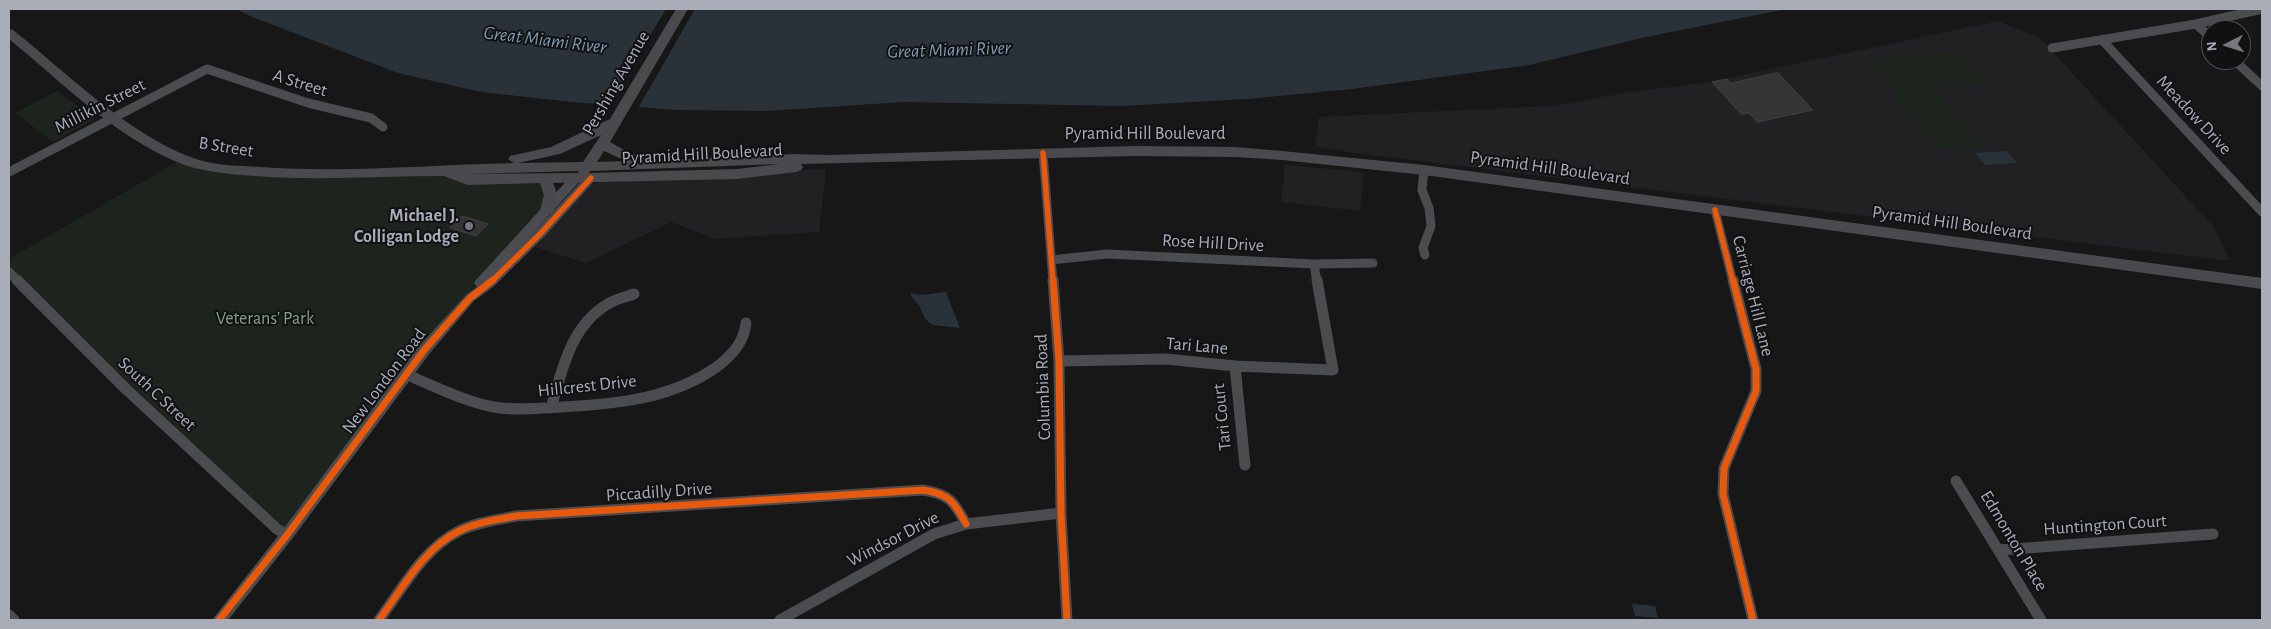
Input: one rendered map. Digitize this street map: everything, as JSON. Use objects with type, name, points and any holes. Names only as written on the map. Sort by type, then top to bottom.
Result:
[{"type":"main road","name":"Pershing Avenue","points":[[590,172],[602,144],[682,9]]},
{"type":"main road","name":"B Street","points":[[9,33],[114,117],[154,144],[182,159],[203,165],[269,173],[448,172],[465,169],[590,172]]},
{"type":"main road","points":[[398,171],[418,166],[523,159],[544,155],[580,142],[615,122]]},
{"type":"main road","points":[[602,144],[630,158],[661,165]]},
{"type":"main road","name":"Pyramid Hill Boulevard","points":[[576,178],[590,172],[661,165],[793,159],[829,160],[1136,151],[1236,152],[1286,155],[1424,170],[2262,284]]},
{"type":"main road","name":"Pyramid Hill Boulevard","points":[[590,172],[737,174],[789,168],[829,160]]},
{"type":"main road","name":"B Street","points":[[448,172],[468,180],[576,178]]},
{"type":"main road","points":[[546,179],[551,195],[547,210]]},
{"type":"street","points":[[2052,48],[2196,24],[2262,9]]},
{"type":"street","points":[[2196,24],[2201,29]]},
{"type":"street","name":"Meadow Drive","points":[[2102,40],[2262,212]]},
{"type":"street","name":"Millikin Street","points":[[9,172],[207,69]]},
{"type":"street","name":"A Street","points":[[207,69],[308,103],[371,118],[383,127]]},
{"type":"street","points":[[2245,70],[2262,86]]},
{"type":"street","name":"Columbia Road","points":[[1043,153],[1059,361],[1061,513],[1067,620]]},
{"type":"street","points":[[1424,170],[1422,190],[1429,208],[1431,226],[1423,248],[1425,254]]},
{"type":"street","name":"New London Road","points":[[470,298],[489,284],[541,233],[590,172]]},
{"type":"street","name":"New London Road","points":[[219,620],[287,535],[405,374],[470,298],[479,284],[576,178]]},
{"type":"street","name":"Carriage Hill Lane","points":[[1715,210],[1756,369],[1756,391],[1724,468],[1723,494],[1753,620]]},
{"type":"street","name":"Rose Hill Drive","points":[[1051,260],[1107,254],[1314,264],[1373,263]]},
{"type":"street","name":"Tari Lane","points":[[1059,361],[1166,359],[1235,366],[1333,370],[1314,264]]},
{"type":"street","name":"South C Street","points":[[9,272],[126,390],[277,529],[287,535]]},
{"type":"street","points":[[551,408],[576,335],[587,320],[608,304],[634,294]]},
{"type":"street","name":"Hillcrest Drive","points":[[405,374],[472,402],[514,410],[617,404],[660,395],[693,383],[733,353],[745,337],[746,323]]},
{"type":"street","name":"Tari Court","points":[[1235,366],[1245,465]]},
{"type":"street","name":"Edmonton Place","points":[[1956,481],[2000,550],[2040,620]]},
{"type":"street","name":"Piccadilly Drive","points":[[379,620],[427,558],[440,545],[459,532],[485,522],[516,516],[923,490],[941,492],[953,499],[966,524]]},
{"type":"street","name":"Windsor Drive","points":[[780,620],[934,534],[966,524],[1061,513]]},
{"type":"street","name":"Huntington Court","points":[[2000,550],[2213,534]]},
{"type":"street","points":[[9,615],[14,620]]},
{"type":"shaded area","points":[[1998,21],[2040,38],[2214,227],[2230,261],[1355,153],[1315,146],[1319,117],[1551,106],[1624,93],[1709,82]]},
{"type":"shaded area","points":[[1285,165],[1364,172],[1360,211],[1281,202]]},
{"type":"shaded area","points":[[826,169],[819,232],[715,239],[671,222],[586,263],[535,247],[588,187],[596,183],[653,176]]},
{"type":"green space","points":[[1961,52],[1986,82],[1935,86],[1983,147],[1937,150],[1868,58]]},
{"type":"green space","points":[[57,91],[95,119],[53,142],[15,113]]},
{"type":"green space","name":"Veterans’ Park","points":[[182,159],[230,169],[398,171],[457,177],[545,179],[550,199],[479,283],[470,298],[287,535],[9,272],[9,259]]},
{"type":"water","name":"Great Miami River","points":[[236,9],[1787,9],[1646,37],[1529,65],[1352,89],[1247,99],[1122,106],[903,102],[767,111],[674,110],[572,102],[481,92],[398,73]]},
{"type":"water","points":[[2007,151],[2017,163],[1985,165],[1975,153]]},
{"type":"water","points":[[946,292],[960,328],[933,325],[925,319],[919,305],[910,293],[922,295]]},
{"type":"water","points":[[1632,604],[1655,606],[1658,618],[1635,616]]},
{"type":"pier","points":[[666,9],[695,9],[637,110],[607,107]]},
{"type":"building","points":[[1778,73],[1813,110],[1757,122],[1749,113],[1741,114],[1712,82],[1727,79],[1730,83]]},
{"type":"building","name":"Michael J. Colligan Lodge","points":[[462,216],[488,224],[476,236],[450,228]]},
{"type":"cycle path","points":[[1043,153],[1059,361],[1061,513],[1067,620]]},
{"type":"cycle path","points":[[219,620],[287,535],[425,349],[470,298],[489,284],[541,233],[591,178]]},
{"type":"cycle path","points":[[1715,210],[1756,369],[1756,391],[1724,468],[1723,494],[1753,620]]},
{"type":"cycle path","points":[[379,620],[425,559],[447,538],[473,526],[516,516],[923,490],[940,493],[950,499],[966,524]]},
{"type":"place","name":"Michael J. Colligan Lodge","points":[[469,226]]}]
